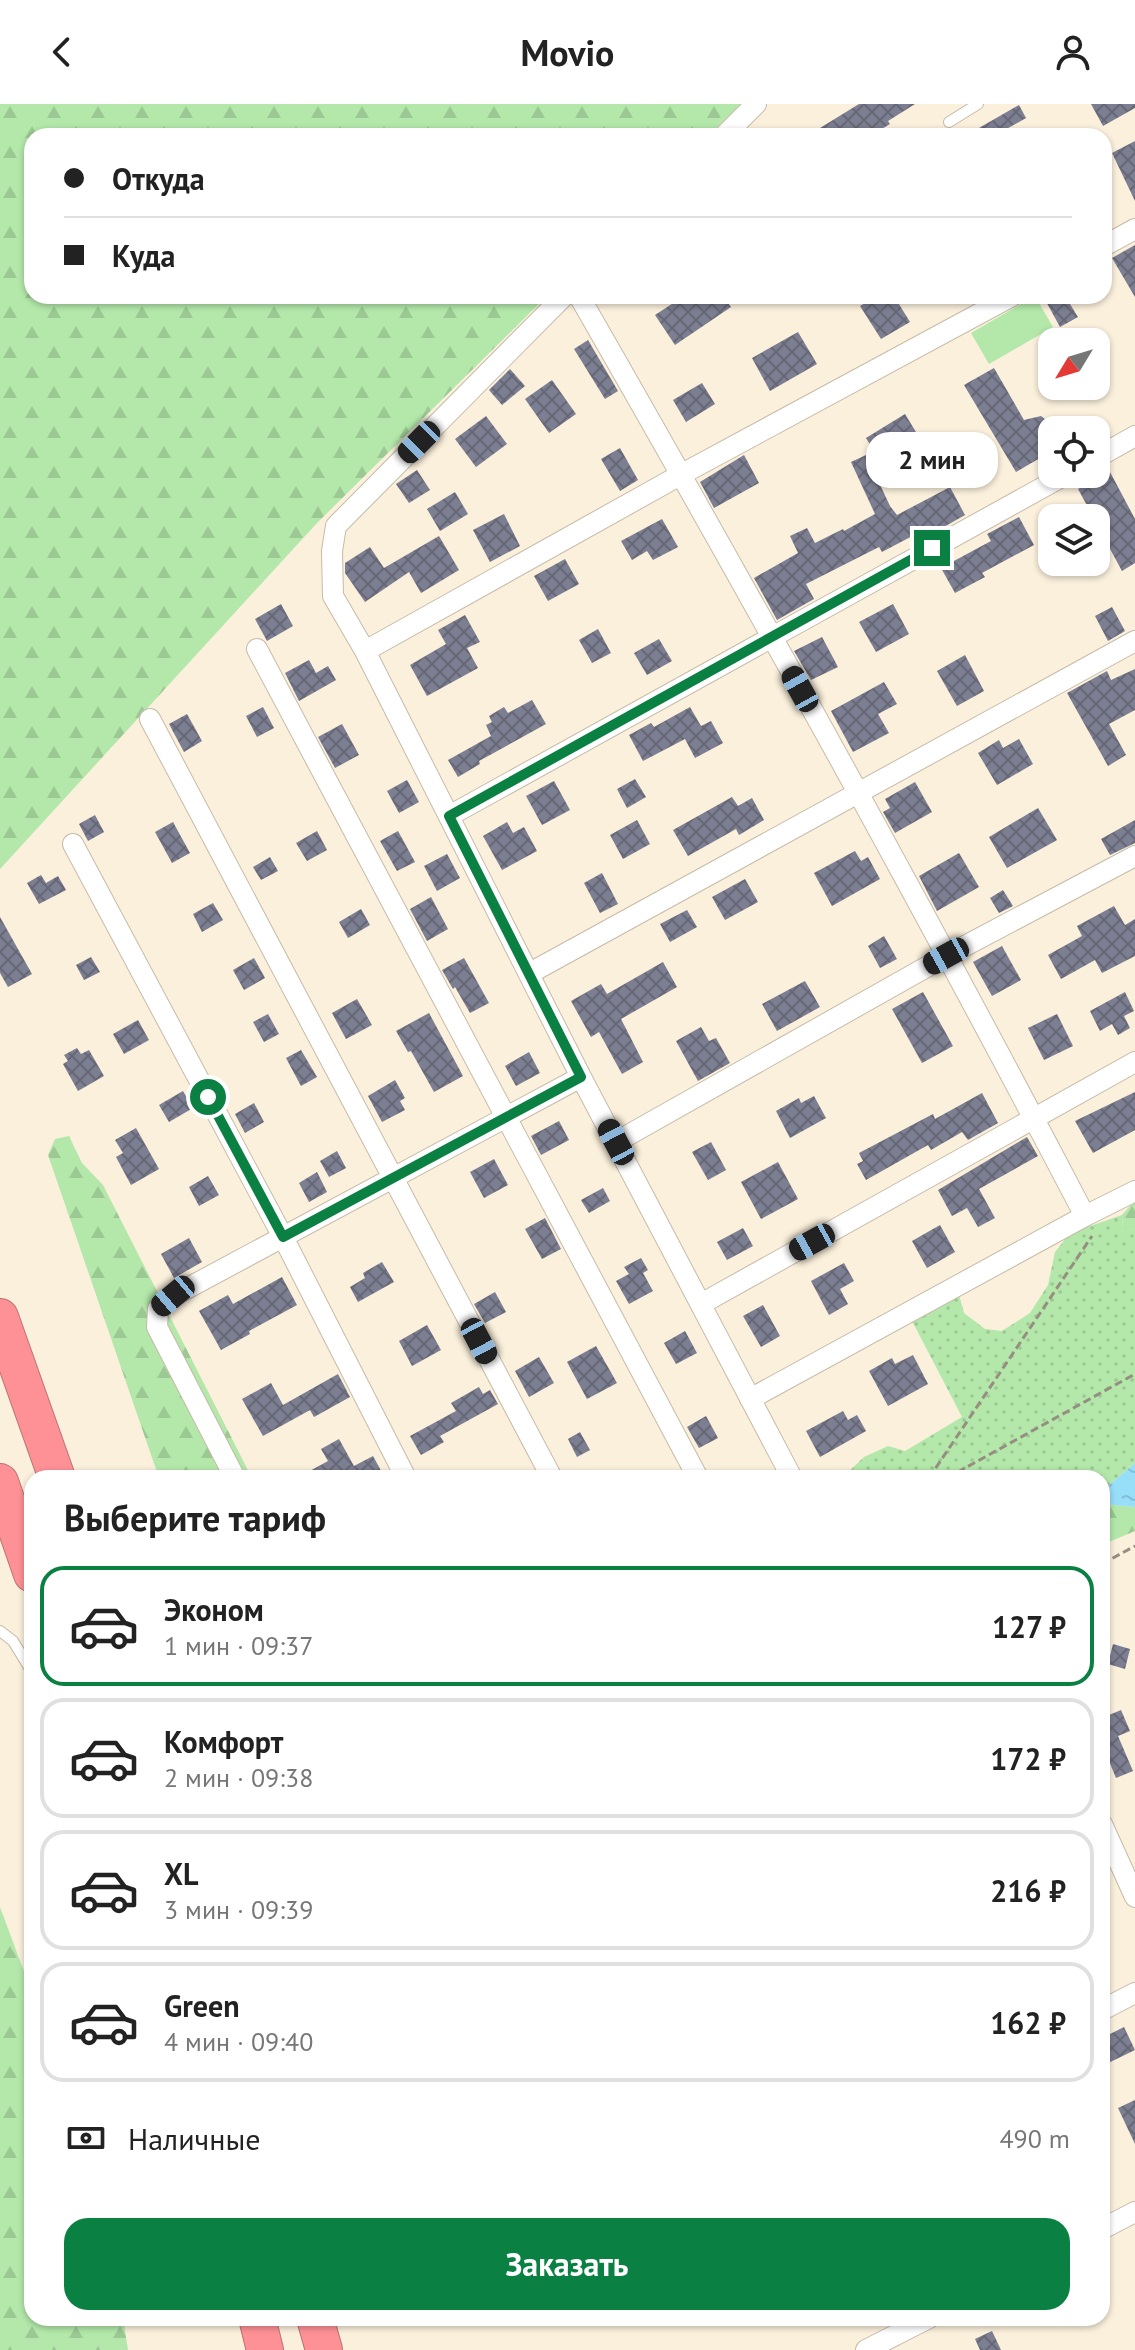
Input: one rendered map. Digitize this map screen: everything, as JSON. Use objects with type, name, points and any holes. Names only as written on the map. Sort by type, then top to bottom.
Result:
[{"type":"highway","points":[[0,1317],[54,1470]]},
{"type":"highway","points":[[0,1482],[24,1551]]},
{"type":"highway","points":[[259,2326],[265,2350]]},
{"type":"highway","points":[[317,2326],[324,2350]]},
{"type":"street","points":[[732,128],[756,104]]},
{"type":"street","points":[[1112,242],[1135,229]]},
{"type":"street","points":[[556,304],[336,526],[332,551],[333,596],[365,651],[581,1077],[788,1470]]},
{"type":"street","points":[[584,304],[682,474],[857,792],[1085,1216]]},
{"type":"street","points":[[365,651],[682,474],[997,304]]},
{"type":"street","points":[[1110,450],[1135,436]]},
{"type":"street","points":[[449,816],[1042,488]]},
{"type":"street","points":[[530,973],[1135,641]]},
{"type":"street","points":[[257,649],[694,1470]]},
{"type":"street","points":[[150,719],[548,1470]]},
{"type":"street","points":[[73,844],[283,1237],[402,1470]]},
{"type":"street","points":[[616,1142],[946,956],[1135,856]]},
{"type":"street","points":[[701,1304],[1135,1062]]},
{"type":"street","points":[[231,1470],[157,1327],[158,1309],[173,1296],[581,1077]]},
{"type":"street","points":[[750,1399],[1135,1191]]},
{"type":"street","points":[[1110,1835],[1127,1859],[1135,1897]]},
{"type":"street","points":[[1110,2006],[1135,1993]]},
{"type":"street","points":[[1110,2225],[1135,2212]]},
{"type":"street","points":[[866,2350],[913,2326]]},
{"type":"lane","points":[[949,122],[978,104]]},
{"type":"lane","points":[[0,1631],[13,1641],[24,1659]]},
{"type":"path","points":[[934,1470],[1092,1236]]},
{"type":"path","points":[[961,1470],[1135,1374]]},
{"type":"path","points":[[1110,1560],[1135,1546]]},
{"type":"green space","points":[[0,104],[741,104],[716,128],[24,128],[24,304],[539,304],[317,523],[0,869]]},
{"type":"green space","points":[[1021,304],[1040,304],[1053,327],[1038,328],[1038,336],[989,364],[971,333]]},
{"type":"green space","points":[[69,1136],[82,1163],[103,1185],[248,1470],[156,1470],[48,1155],[55,1139]]},
{"type":"green space","points":[[1135,1200],[1135,1229],[1123,1233],[1122,1215]]},
{"type":"green space","points":[[1122,1215],[1123,1232],[1135,1229],[1135,1463],[1110,1484],[1110,1470],[850,1470],[864,1457],[888,1446],[905,1451],[962,1417],[911,1319],[958,1291],[964,1313],[985,1329],[1002,1331],[1030,1313],[1048,1285],[1055,1252],[1070,1233]]},
{"type":"green space","points":[[1110,1505],[1135,1507],[1135,1531],[1110,1542]]},
{"type":"green space","points":[[0,1907],[24,1972],[24,2326],[124,2326],[128,2350],[0,2350]]},
{"type":"water","points":[[1135,1463],[1135,1507],[1110,1505],[1110,1484]]},
{"type":"building","points":[[859,104],[915,104],[888,121],[890,124],[883,128],[820,128]]},
{"type":"building","points":[[1091,104],[1135,104],[1135,108],[1103,126]]},
{"type":"building","points":[[1019,105],[1026,118],[1008,128],[979,128]]},
{"type":"building","points":[[1135,141],[1135,201],[1112,153]]},
{"type":"building","points":[[1135,245],[1135,297],[1112,258]]},
{"type":"building","points":[[672,304],[729,304],[731,307],[675,345],[655,315]]},
{"type":"building","points":[[899,304],[910,322],[881,339],[860,306]]},
{"type":"building","points":[[1047,304],[1070,304],[1078,317],[1060,327]]},
{"type":"building","points":[[798,332],[817,364],[770,391],[752,358]]},
{"type":"building","points":[[588,340],[618,391],[605,399],[574,349]]},
{"type":"building","points":[[994,368],[1024,420],[1038,417],[1038,459],[1016,472],[964,385]]},
{"type":"building","points":[[510,369],[525,386],[502,405],[489,390]]},
{"type":"building","points":[[552,380],[576,414],[549,433],[525,399]]},
{"type":"building","points":[[702,383],[715,404],[686,422],[673,400]]},
{"type":"building","points":[[905,414],[919,437],[880,461],[866,438]]},
{"type":"building","points":[[486,416],[507,444],[476,467],[455,439]]},
{"type":"building","points":[[620,448],[638,480],[620,491],[601,459]]},
{"type":"building","points":[[744,455],[759,483],[714,508],[700,482]]},
{"type":"building","points":[[866,455],[897,515],[950,487],[965,515],[921,540],[918,533],[882,552],[879,547],[806,584],[814,599],[777,620],[754,578],[798,553],[790,536],[807,528],[815,543],[875,514],[851,462]]},
{"type":"building","points":[[417,470],[430,490],[409,503],[396,484]]},
{"type":"building","points":[[1110,472],[1135,519],[1135,563],[1122,571],[1110,549],[1110,504],[1086,504],[1078,489],[1110,488]]},
{"type":"building","points":[[455,492],[468,514],[440,531],[427,509]]},
{"type":"building","points":[[504,514],[520,546],[490,562],[473,530]]},
{"type":"building","points":[[1019,517],[1034,545],[982,573],[985,577],[955,593],[941,568],[991,541],[987,534]]},
{"type":"building","points":[[662,519],[678,547],[653,560],[647,551],[632,560],[621,541]]},
{"type":"building","points":[[439,536],[459,570],[421,593],[409,572],[365,602],[345,573],[345,563],[370,547],[384,568]]},
{"type":"building","points":[[565,559],[579,584],[548,601],[534,576]]},
{"type":"building","points":[[281,604],[293,626],[267,641],[255,619]]},
{"type":"building","points":[[893,604],[909,634],[876,652],[859,622]]},
{"type":"building","points":[[1112,607],[1125,631],[1108,641],[1095,616]]},
{"type":"building","points":[[465,615],[480,642],[467,648],[478,668],[427,696],[410,665],[446,644],[438,630]]},
{"type":"building","points":[[598,629],[611,653],[592,663],[579,640]]},
{"type":"building","points":[[822,637],[838,667],[811,680],[794,651]]},
{"type":"building","points":[[659,639],[672,661],[647,675],[634,653]]},
{"type":"building","points":[[965,655],[984,691],[957,706],[937,671]]},
{"type":"building","points":[[309,660],[316,673],[328,666],[336,680],[299,701],[285,673]]},
{"type":"building","points":[[1135,669],[1135,710],[1109,724],[1126,755],[1108,766],[1067,693],[1107,671],[1111,680]]},
{"type":"building","points":[[884,682],[897,704],[878,714],[889,733],[853,752],[831,711]]},
{"type":"building","points":[[532,700],[546,724],[479,761],[480,764],[458,777],[448,760],[491,736],[486,725],[492,722],[489,716],[504,707],[508,713]]},
{"type":"building","points":[[263,707],[274,728],[257,737],[246,716]]},
{"type":"building","points":[[690,707],[701,726],[711,721],[723,743],[695,758],[685,739],[643,761],[629,735],[651,723],[654,727]]},
{"type":"building","points":[[187,714],[202,741],[184,752],[169,724]]},
{"type":"building","points":[[342,724],[359,755],[335,768],[318,737]]},
{"type":"building","points":[[1019,739],[1033,764],[997,785],[978,753],[999,740],[1003,748]]},
{"type":"building","points":[[635,779],[646,797],[627,808],[617,789]]},
{"type":"building","points":[[407,780],[419,802],[399,813],[387,791]]},
{"type":"building","points":[[554,781],[570,810],[542,825],[526,796]]},
{"type":"building","points":[[915,782],[932,812],[895,833],[883,812],[890,808],[885,799]]},
{"type":"building","points":[[732,797],[738,806],[752,798],[764,820],[739,835],[736,829],[688,856],[673,830]]},
{"type":"building","points":[[1038,808],[1057,840],[1007,868],[989,837]]},
{"type":"building","points":[[95,815],[104,832],[88,841],[79,824]]},
{"type":"building","points":[[637,820],[650,844],[623,859],[610,835]]},
{"type":"building","points":[[1135,820],[1135,843],[1110,855],[1101,839]]},
{"type":"building","points":[[173,822],[190,853],[172,863],[155,832]]},
{"type":"building","points":[[507,822],[513,833],[524,827],[537,851],[502,870],[483,836]]},
{"type":"building","points":[[317,831],[327,850],[307,861],[296,843]]},
{"type":"building","points":[[398,831],[415,862],[397,871],[380,841]]},
{"type":"building","points":[[855,851],[861,861],[868,857],[880,879],[832,906],[814,873]]},
{"type":"building","points":[[959,853],[979,887],[937,911],[919,876]]},
{"type":"building","points":[[447,854],[460,878],[437,891],[424,866]]},
{"type":"building","points":[[270,857],[278,871],[261,880],[253,867]]},
{"type":"building","points":[[602,873],[618,904],[600,913],[584,883]]},
{"type":"building","points":[[41,875],[46,883],[58,876],[66,890],[39,904],[27,883]]},
{"type":"building","points":[[745,879],[758,902],[725,920],[712,897]]},
{"type":"building","points":[[1003,890],[1013,906],[999,913],[990,898]]},
{"type":"building","points":[[431,897],[448,929],[427,941],[410,909]]},
{"type":"building","points":[[213,903],[223,920],[202,932],[193,914]]},
{"type":"building","points":[[1114,906],[1125,925],[1135,919],[1135,956],[1102,973],[1095,960],[1061,979],[1048,955],[1082,936],[1077,926]]},
{"type":"building","points":[[361,909],[370,925],[348,938],[339,922]]},
{"type":"building","points":[[687,910],[697,927],[670,942],[660,924]]},
{"type":"building","points":[[0,917],[32,974],[8,987],[0,973]]},
{"type":"building","points":[[884,936],[897,959],[880,968],[868,946]]},
{"type":"building","points":[[1002,946],[1021,980],[992,996],[973,962]]},
{"type":"building","points":[[91,957],[100,972],[84,980],[76,965]]},
{"type":"building","points":[[254,958],[265,978],[244,990],[233,970]]},
{"type":"building","points":[[464,958],[489,1003],[470,1013],[442,970]]},
{"type":"building","points":[[663,962],[677,987],[621,1019],[643,1062],[622,1074],[599,1032],[591,1037],[571,1001],[601,984],[607,994]]},
{"type":"building","points":[[805,981],[820,1007],[777,1031],[762,1004]]},
{"type":"building","points":[[923,992],[953,1046],[922,1063],[892,1009]]},
{"type":"building","points":[[1125,992],[1134,1011],[1124,1016],[1130,1028],[1118,1035],[1112,1024],[1100,1031],[1090,1011]]},
{"type":"building","points":[[357,999],[372,1025],[346,1039],[332,1013]]},
{"type":"building","points":[[429,1013],[463,1076],[434,1092],[396,1031]]},
{"type":"building","points":[[268,1014],[279,1034],[264,1042],[253,1022]]},
{"type":"building","points":[[1057,1014],[1073,1046],[1044,1060],[1028,1028]]},
{"type":"building","points":[[138,1020],[149,1040],[124,1054],[113,1034]]},
{"type":"building","points":[[701,1027],[709,1041],[716,1038],[730,1063],[698,1081],[676,1041]]},
{"type":"building","points":[[77,1048],[81,1054],[89,1050],[104,1076],[78,1091],[63,1064],[68,1061],[64,1055]]},
{"type":"building","points":[[301,1050],[317,1077],[301,1086],[286,1058]]},
{"type":"building","points":[[529,1052],[540,1073],[516,1086],[505,1066]]},
{"type":"building","points":[[395,1080],[405,1098],[400,1101],[405,1110],[382,1122],[368,1096]]},
{"type":"building","points":[[183,1091],[193,1108],[169,1122],[159,1105]]},
{"type":"building","points":[[1135,1092],[1135,1130],[1093,1153],[1075,1121]]},
{"type":"building","points":[[982,1093],[998,1123],[968,1140],[962,1132],[931,1150],[928,1145],[866,1180],[857,1164],[863,1161],[859,1153],[933,1114],[935,1119]]},
{"type":"building","points":[[814,1096],[826,1118],[790,1138],[776,1111],[799,1098],[801,1103]]},
{"type":"building","points":[[254,1103],[264,1122],[245,1133],[235,1114]]},
{"type":"building","points":[[559,1121],[569,1140],[541,1155],[531,1136]]},
{"type":"building","points":[[136,1128],[159,1169],[131,1185],[116,1157],[123,1153],[115,1140]]},
{"type":"building","points":[[1027,1137],[1038,1156],[979,1189],[995,1218],[978,1227],[967,1208],[952,1216],[938,1190]]},
{"type":"building","points":[[711,1142],[726,1170],[708,1180],[692,1152]]},
{"type":"building","points":[[337,1151],[346,1168],[329,1177],[320,1161]]},
{"type":"building","points":[[494,1159],[508,1185],[484,1198],[470,1172]]},
{"type":"building","points":[[778,1162],[798,1199],[761,1219],[741,1182]]},
{"type":"building","points":[[317,1172],[327,1192],[309,1202],[299,1183]]},
{"type":"building","points":[[208,1176],[219,1195],[199,1206],[189,1187]]},
{"type":"building","points":[[603,1188],[610,1201],[589,1213],[581,1200]]},
{"type":"building","points":[[545,1218],[561,1249],[542,1259],[525,1229]]},
{"type":"building","points":[[940,1225],[955,1252],[927,1268],[912,1241]]},
{"type":"building","points":[[743,1228],[753,1246],[727,1260],[717,1242]]},
{"type":"building","points":[[189,1238],[202,1262],[174,1278],[161,1254]]},
{"type":"building","points":[[641,1258],[648,1270],[643,1273],[653,1291],[629,1304],[616,1281],[629,1274],[624,1267]]},
{"type":"building","points":[[382,1262],[394,1282],[358,1302],[350,1287],[365,1278],[363,1273]]},
{"type":"building","points":[[844,1263],[854,1281],[840,1289],[848,1304],[829,1315],[811,1281]]},
{"type":"building","points":[[282,1277],[297,1305],[221,1350],[199,1311],[228,1295],[233,1304]]},
{"type":"building","points":[[495,1292],[506,1312],[485,1323],[474,1304]]},
{"type":"building","points":[[763,1305],[780,1336],[761,1347],[743,1316]]},
{"type":"building","points":[[427,1325],[441,1350],[412,1366],[399,1341]]},
{"type":"building","points":[[685,1331],[697,1353],[676,1364],[664,1343]]},
{"type":"building","points":[[596,1346],[617,1383],[587,1399],[567,1362]]},
{"type":"building","points":[[913,1355],[928,1384],[888,1406],[869,1371],[892,1358],[895,1364]]},
{"type":"building","points":[[539,1357],[554,1383],[529,1397],[515,1371]]},
{"type":"building","points":[[338,1374],[350,1397],[314,1417],[310,1410],[263,1436],[242,1399],[271,1383],[283,1405]]},
{"type":"building","points":[[479,1387],[483,1394],[490,1390],[498,1404],[440,1436],[444,1442],[421,1455],[410,1436],[456,1411],[451,1403]]},
{"type":"building","points":[[843,1411],[848,1420],[857,1415],[866,1431],[820,1457],[806,1431]]},
{"type":"building","points":[[706,1416],[718,1438],[699,1448],[687,1427]]},
{"type":"building","points":[[580,1432],[590,1450],[577,1457],[568,1439]]},
{"type":"building","points":[[339,1439],[354,1466],[373,1456],[381,1470],[312,1470],[328,1461],[321,1449]]},
{"type":"building","points":[[1113,1644],[1130,1649],[1125,1669],[1110,1665]]},
{"type":"building","points":[[1121,1710],[1130,1731],[1118,1736],[1133,1771],[1116,1778],[1110,1763],[1110,1715]]},
{"type":"building","points":[[1124,2027],[1135,2050],[1110,2062],[1110,2034]]},
{"type":"building","points":[[1135,2100],[1135,2144],[1118,2108]]},
{"type":"building","points":[[992,2331],[1001,2350],[980,2350],[975,2339]]},
{"type":"route","points":[[208,1097],[283,1237],[581,1077],[449,816],[932,548]]}]
